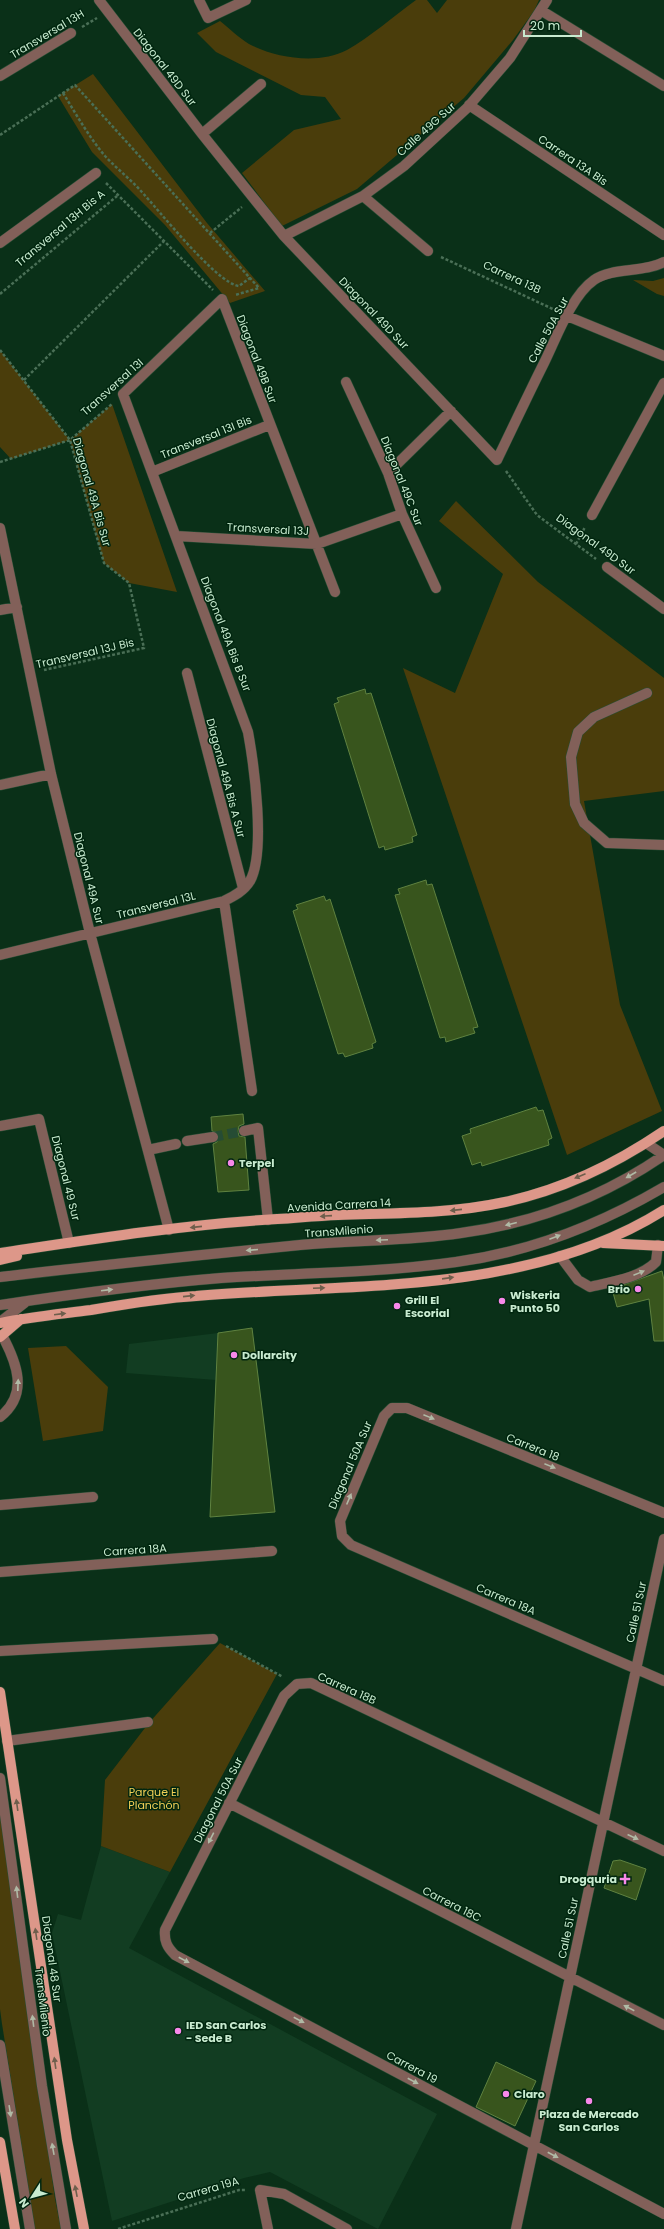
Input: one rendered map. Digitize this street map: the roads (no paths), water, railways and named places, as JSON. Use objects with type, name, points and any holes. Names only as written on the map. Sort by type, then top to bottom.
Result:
[{"type":"main road","name":"Avenida Carrera 14","points":[[0,1253],[115,1235],[268,1220],[428,1213],[506,1202],[531,1196],[573,1179],[646,1143],[664,1131]]},
{"type":"main road","points":[[0,1322],[189,1296],[437,1280],[528,1265],[598,1243],[664,1210]]},
{"type":"main road","points":[[0,1260],[69,1243]]},
{"type":"main road","points":[[598,1243],[661,1246]]},
{"type":"main road","points":[[1,1336],[22,1318]]},
{"type":"main road","name":"Diagonal 48 Sur","points":[[0,1692],[67,2140],[84,2229]]},
{"type":"main road","points":[[0,2142],[16,2229]]},
{"type":"street","name":"Diagonal 49D Sur","points":[[100,0],[107,12],[202,134],[284,236],[498,460]]},
{"type":"street","points":[[199,0],[208,18],[246,0]]},
{"type":"street","name":"Calle 49G Sur","points":[[284,236],[363,196],[404,166],[469,105],[510,58],[547,0]]},
{"type":"street","points":[[542,10],[664,86]]},
{"type":"street","name":"Transversal 13H","points":[[0,76],[71,33]]},
{"type":"street","points":[[202,134],[261,84]]},
{"type":"street","name":"Carrera 13A Bis","points":[[469,105],[664,235]]},
{"type":"street","points":[[0,243],[96,172]]},
{"type":"street","points":[[363,196],[428,251]]},
{"type":"street","name":"Calle 50A Sur","points":[[498,460],[567,316],[584,290],[594,280],[607,275],[656,266],[664,262]]},
{"type":"street","name":"Transversal 13I","points":[[123,394],[222,299]]},
{"type":"street","name":"Diagonal 49B Sur","points":[[222,299],[269,425],[335,592]]},
{"type":"street","points":[[567,316],[664,356]]},
{"type":"street","name":"Diagonal 49C Sur","points":[[346,382],[388,473],[402,514],[436,588]]},
{"type":"street","points":[[592,515],[664,383]]},
{"type":"street","name":"Diagonal 49A Bis B Sur","points":[[123,394],[248,732],[256,774],[257,826],[254,867],[250,880],[243,888]]},
{"type":"street","points":[[388,473],[451,411]]},
{"type":"street","name":"Transversal 13I Bis","points":[[152,472],[269,425]]},
{"type":"street","name":"Transversal 13J","points":[[176,536],[317,544],[402,514]]},
{"type":"street","name":"Diagonal 49A Sur","points":[[0,528],[51,774],[90,933],[169,1230]]},
{"type":"street","name":"Diagonal 49D Sur","points":[[607,567],[664,610]]},
{"type":"street","points":[[0,610],[17,607]]},
{"type":"street","name":"Diagonal 49A Bis A Sur","points":[[186,673],[243,888]]},
{"type":"street","points":[[647,693],[594,717],[578,732],[571,757],[576,804],[584,823],[608,842],[664,845]]},
{"type":"street","points":[[0,785],[51,774]]},
{"type":"street","name":"Transversal 13L","points":[[0,955],[224,901],[236,895],[243,888]]},
{"type":"street","points":[[224,901],[252,1091]]},
{"type":"street","name":"Diagonal 49 Sur","points":[[0,1126],[39,1119],[69,1243]]},
{"type":"street","points":[[244,1131],[258,1128],[268,1220]]},
{"type":"street","points":[[187,1141],[213,1137]]},
{"type":"street","points":[[646,1143],[664,1155]]},
{"type":"street","points":[[148,1150],[176,1144]]},
{"type":"street","name":"TransMilenio","points":[[0,1277],[184,1256],[307,1244],[401,1239],[494,1228],[558,1210],[591,1197],[664,1155]]},
{"type":"street","points":[[0,1305],[137,1286],[220,1278],[383,1270],[463,1261],[510,1252],[548,1240],[614,1214],[664,1187]]},
{"type":"street","points":[[560,1256],[578,1280],[590,1287],[646,1270],[656,1262],[661,1246]]},
{"type":"street","points":[[0,1322],[27,1301]]},
{"type":"street","points":[[0,1417],[10,1409],[17,1393],[18,1382],[10,1350],[1,1336]]},
{"type":"street","name":"Carrera 18","points":[[392,1408],[407,1408],[664,1513]]},
{"type":"street","name":"Diagonal 50A Sur","points":[[342,1536],[340,1521],[384,1416],[392,1408]]},
{"type":"street","points":[[0,1505],[94,1497]]},
{"type":"street","name":"Carrera 18A","points":[[342,1536],[351,1545],[664,1681]]},
{"type":"street","name":"Calle 51 Sur","points":[[516,2229],[664,1539]]},
{"type":"street","name":"Carrera 18A","points":[[0,1572],[272,1551]]},
{"type":"street","points":[[0,1651],[213,1639]]},
{"type":"street","name":"Carrera 18B","points":[[297,1684],[311,1683],[664,1851]]},
{"type":"street","name":"Diagonal 50A Sur","points":[[165,1930],[284,1696],[297,1684]]},
{"type":"street","points":[[7,1741],[148,1722]]},
{"type":"street","name":"TransMilenio","points":[[0,1778],[42,2086],[66,2229]]},
{"type":"street","name":"Carrera 18C","points":[[229,1803],[664,2025]]},
{"type":"street","name":"Carrera 19","points":[[165,1930],[164,1938],[168,1949],[175,1955],[664,2214]]},
{"type":"street","points":[[0,2045],[30,2229]]},
{"type":"street","points":[[268,2229],[260,2190],[284,2194],[347,2229]]},
{"type":"tunnel","points":[[213,1137],[244,1131]]},
{"type":"place","name":"Terpel","points":[[231,1163]]},
{"type":"place","name":"Brio","points":[[638,1289]]},
{"type":"place","name":"Wiskeria Punto 50","points":[[502,1301]]},
{"type":"place","name":"Grill El Escorial","points":[[397,1306]]},
{"type":"place","name":"Dollarcity","points":[[234,1355]]},
{"type":"place","name":"Drogquria","points":[[625,1879]]},
{"type":"place","name":"IED San Carlos - Sede B","points":[[178,2031]]},
{"type":"place","name":"Claro","points":[[506,2094]]},
{"type":"place","name":"Plaza de Mercado San Carlos","points":[[589,2101]]},
{"type":"park label","name":"Parque El Planchón","points":[[154,1798]]}]
